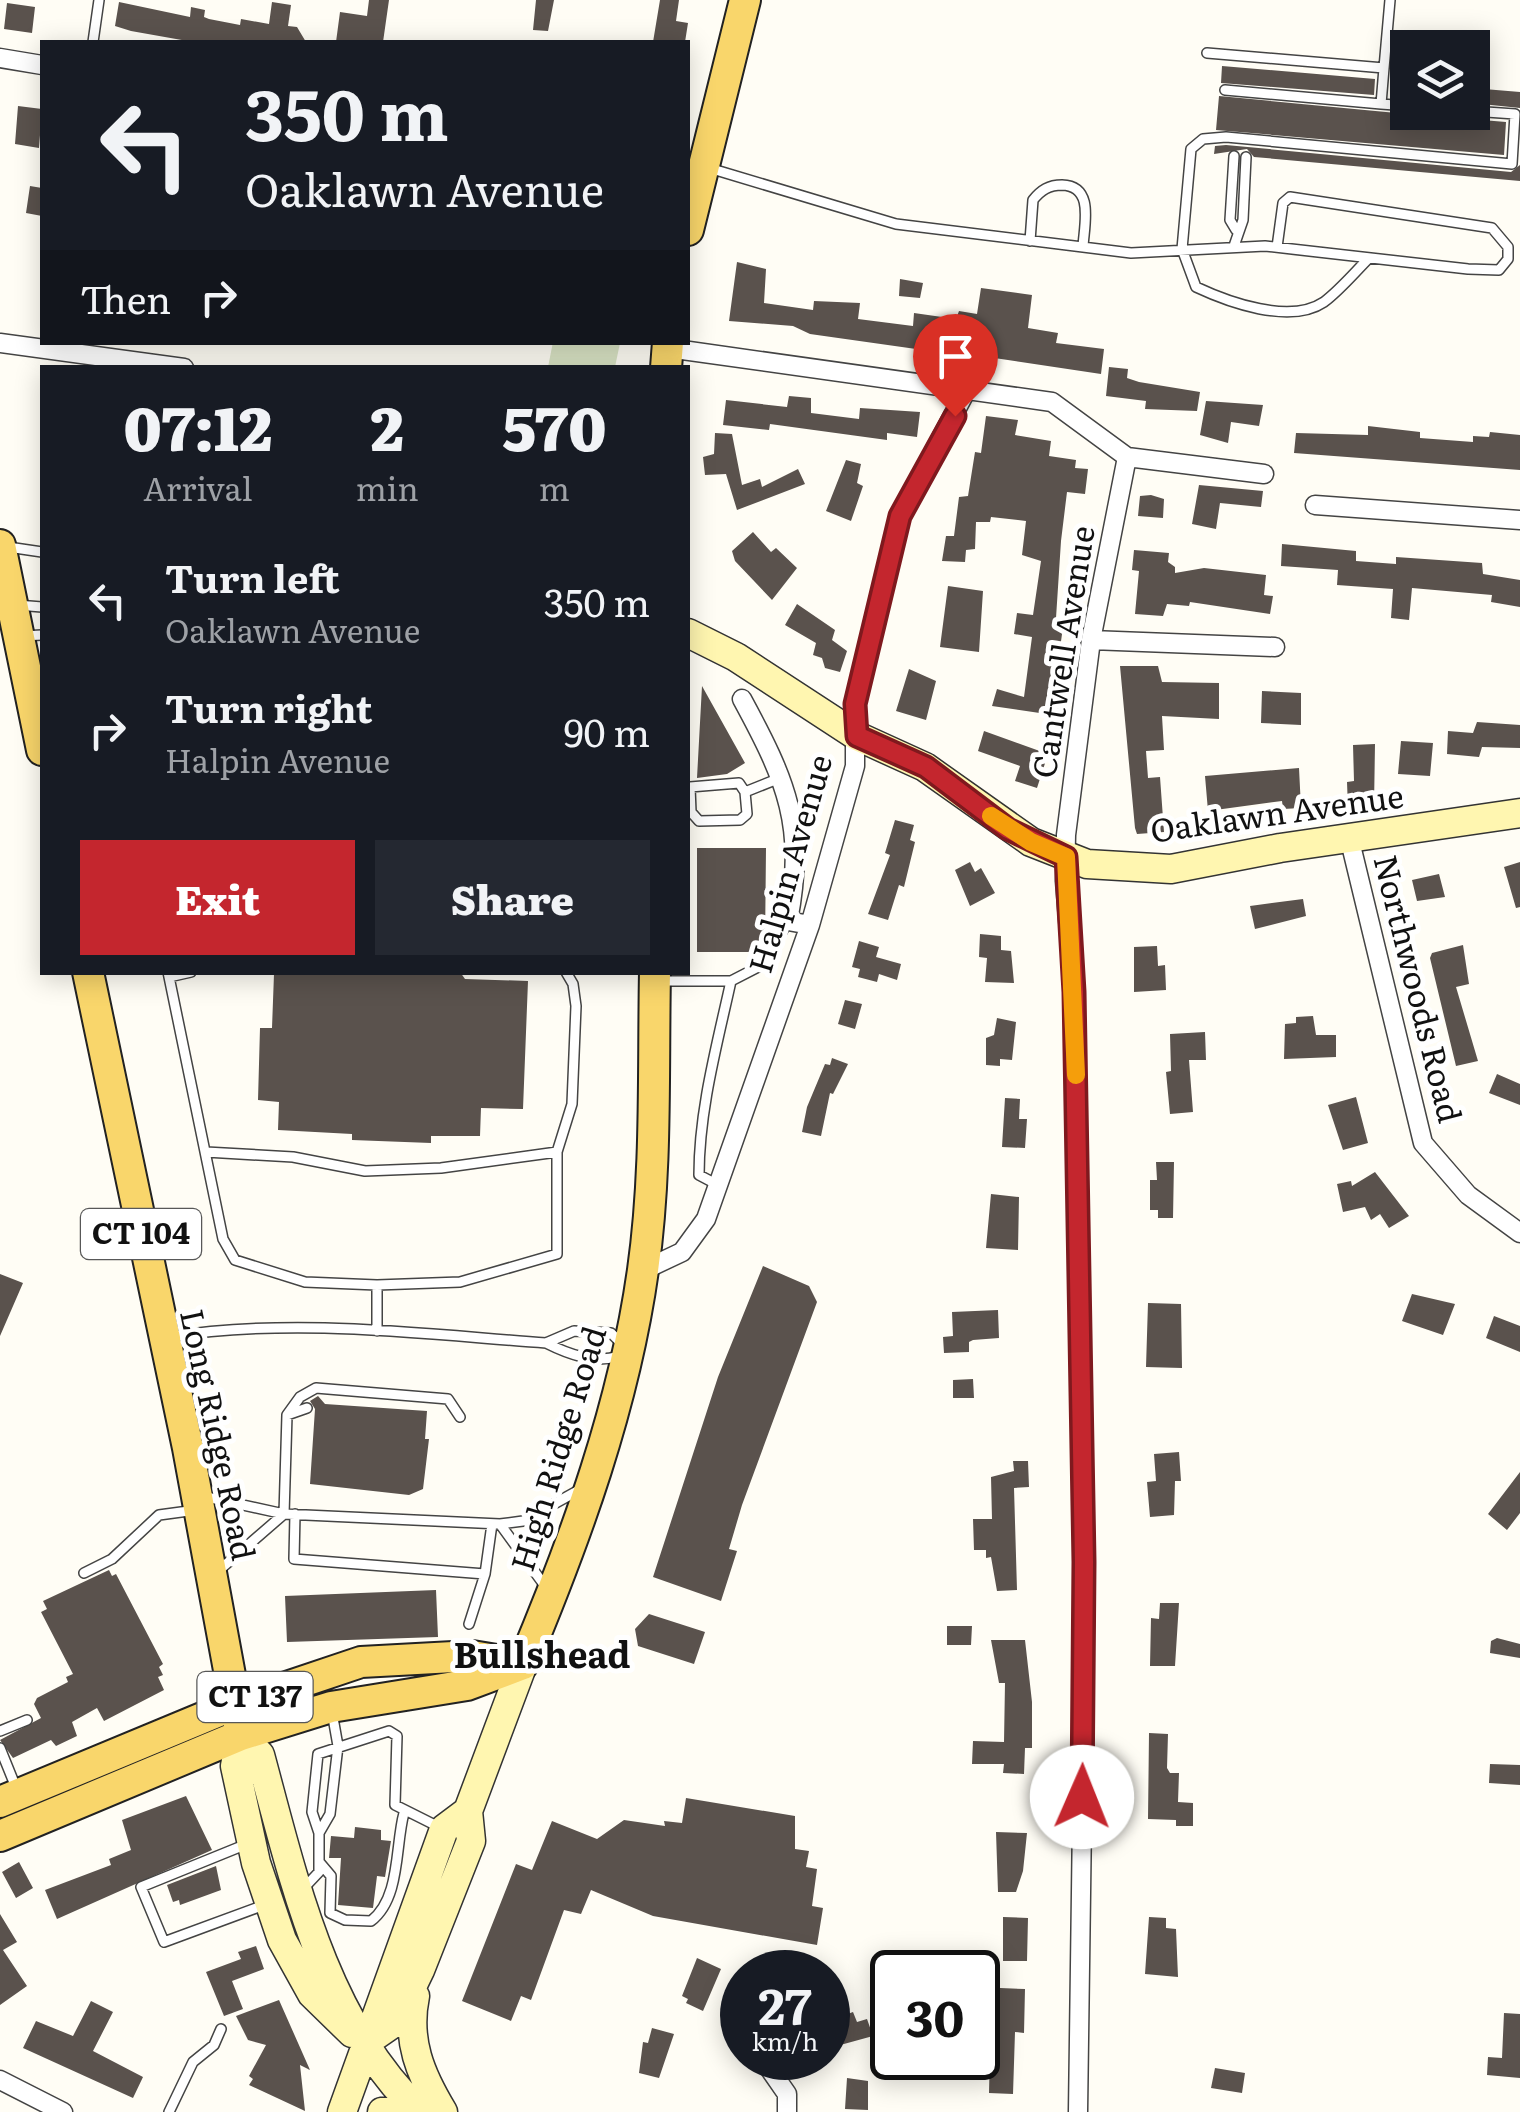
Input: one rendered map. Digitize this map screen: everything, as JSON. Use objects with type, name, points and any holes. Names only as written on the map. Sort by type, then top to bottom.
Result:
[{"type":"main road","points":[[690,208],[694,165],[745,0]]},
{"type":"main road","points":[[0,545],[31,636],[40,729]]},
{"type":"main road","name":"Oaklawn Avenue","points":[[690,634],[736,657],[857,736],[926,767],[1008,829],[1066,857],[1107,867],[1171,869],[1349,837],[1520,813]]},
{"type":"main road","name":"Long Ridge Road","points":[[89,975],[236,1704],[241,1735],[234,1766],[252,1843],[282,1940],[312,1994],[336,2022],[366,2042]]},
{"type":"main road","name":"High Ridge Road","points":[[426,2111],[424,2080],[411,2038],[427,1973],[472,1840],[468,1811],[592,1482],[629,1352],[644,1270],[653,1181],[654,977]]},
{"type":"main road","name":"CT 137","points":[[9,1797],[236,1704],[361,1662],[472,1656],[523,1664]]},
{"type":"main road","name":"CT 137","points":[[0,1836],[241,1735],[330,1707],[466,1684],[523,1664]]},
{"type":"main road","name":"Long Ridge Road","points":[[241,1735],[260,1755],[299,1891],[319,1916],[349,2015],[366,2042]]},
{"type":"main road","points":[[342,2112],[444,1829],[468,1811]]},
{"type":"main road","name":"High Ridge Road","points":[[366,2042],[395,2022],[427,1973]]},
{"type":"main road","points":[[366,2042],[426,2111]]},
{"type":"main road","points":[[382,2112],[426,2111]]},
{"type":"street","points":[[0,58],[40,64]]},
{"type":"street","points":[[0,343],[152,365]]},
{"type":"street","points":[[667,353],[1052,402],[1127,457],[1264,474]]},
{"type":"street","name":"Halpin Avenue","points":[[644,1270],[682,1252],[706,1219],[810,925],[855,766],[855,704],[900,516],[966,391]]},
{"type":"street","name":"Cantwell Avenue","points":[[1078,2112],[1085,1600],[1074,1012],[1066,857],[1092,640],[1127,457]]},
{"type":"street","points":[[1315,504],[1520,520]]},
{"type":"street","points":[[1092,640],[1274,647]]},
{"type":"street","points":[[742,699],[783,778],[797,836],[788,921],[810,925]]},
{"type":"street","name":"Northwoods Road","points":[[1349,837],[1424,1143],[1468,1195],[1520,1233]]},
{"type":"street","points":[[0,2080],[48,2109]]},
{"type":"street","points":[[777,2080],[786,2094],[787,2112]]},
{"type":"lane","points":[[93,40],[99,0]]},
{"type":"lane","points":[[1381,104],[1390,0]]},
{"type":"lane","points":[[1206,53],[1384,68]]},
{"type":"lane","points":[[1225,90],[1390,105]]},
{"type":"lane","points":[[1369,258],[1321,304],[1272,312],[1232,304],[1196,287],[1182,249],[1191,150],[1203,139],[1226,138],[1512,164],[1515,114],[1490,112]]},
{"type":"lane","points":[[1234,156],[1230,220],[1236,230]]},
{"type":"lane","points":[[1234,246],[1236,230],[1243,220],[1246,157]]},
{"type":"lane","points":[[694,165],[896,224],[1132,253],[1276,247],[1499,270],[1508,259],[1508,247],[1492,228],[1290,197],[1283,203],[1276,247]]},
{"type":"lane","points":[[1030,241],[1033,200],[1053,185],[1066,185],[1080,191],[1085,199],[1083,247]]},
{"type":"lane","points":[[0,545],[40,552]]},
{"type":"lane","points":[[745,792],[783,778]]},
{"type":"lane","points":[[690,787],[739,783],[745,792],[747,814],[740,820],[700,821],[690,805]]},
{"type":"lane","points":[[654,977],[732,981],[764,964],[788,921]]},
{"type":"lane","points":[[168,975],[223,1239],[236,1260],[306,1282],[377,1286],[460,1282],[510,1272],[557,1254],[557,1152],[572,1104],[576,994],[567,975]]},
{"type":"lane","points":[[718,1185],[699,1176],[699,1156],[714,1058],[732,981]]},
{"type":"lane","points":[[206,1152],[293,1157],[366,1172],[425,1169],[557,1152]]},
{"type":"lane","points":[[377,1286],[377,1331]]},
{"type":"lane","points":[[161,1338],[221,1329],[377,1331],[546,1343],[567,1354],[603,1360],[629,1352],[610,1333],[574,1331],[546,1343]]},
{"type":"lane","points":[[460,1417],[448,1400],[333,1389],[300,1397],[287,1416],[294,1559],[485,1574]]},
{"type":"lane","points":[[287,1416],[307,1408]]},
{"type":"lane","points":[[84,1573],[112,1559],[160,1515],[197,1502],[290,1514],[496,1524],[523,1521],[592,1482]]},
{"type":"lane","points":[[211,1578],[254,1535],[290,1514]]},
{"type":"lane","points":[[469,1624],[496,1524]]},
{"type":"lane","points":[[496,1524],[552,1595]]},
{"type":"lane","points":[[319,1833],[330,1814],[338,1746],[330,1707]]},
{"type":"lane","points":[[0,1731],[26,1720]]},
{"type":"lane","points":[[299,1891],[310,1886],[320,1863],[319,1833],[312,1812],[318,1754],[389,1730],[398,1736],[394,1805],[444,1829]]},
{"type":"lane","points":[[0,1748],[9,1797]]},
{"type":"lane","points":[[320,1863],[330,1876],[319,1916],[364,1922],[377,1916],[398,1860],[404,1813]]},
{"type":"lane","points":[[252,1843],[141,1887],[164,1942],[270,1904]]},
{"type":"lane","points":[[169,2112],[193,2062],[214,2045],[221,2029]]},
{"type":"green space","points":[[552,345],[620,345],[615,365],[548,365]]},
{"type":"building","points":[[369,0],[389,0],[383,40],[336,40],[340,12],[367,16]]},
{"type":"building","points":[[536,0],[554,0],[548,31],[533,30]]},
{"type":"building","points":[[660,0],[679,0],[676,21],[688,23],[685,40],[653,40]]},
{"type":"building","points":[[119,2],[190,17],[191,7],[205,10],[204,17],[209,19],[240,25],[241,19],[269,24],[272,2],[291,5],[288,26],[297,27],[305,40],[182,40],[115,26]]},
{"type":"building","points":[[7,3],[35,7],[32,33],[4,29]]},
{"type":"building","points":[[1222,66],[1375,79],[1374,95],[1221,83]]},
{"type":"building","points":[[1490,90],[1520,92],[1520,108],[1490,105]]},
{"type":"building","points":[[1219,96],[1390,112],[1390,130],[1490,130],[1490,121],[1506,122],[1504,155],[1216,130]]},
{"type":"building","points":[[18,106],[40,109],[39,148],[15,144]]},
{"type":"building","points":[[1215,146],[1511,172],[1520,165],[1520,181],[1254,157],[1247,149],[1214,154]]},
{"type":"building","points":[[30,186],[40,188],[40,216],[26,213]]},
{"type":"building","points":[[737,262],[766,269],[764,303],[813,310],[814,301],[860,303],[858,319],[913,326],[914,313],[956,319],[959,311],[977,314],[981,288],[1032,295],[1028,328],[1058,333],[1056,343],[1104,349],[1101,374],[954,352],[955,346],[928,343],[928,348],[916,349],[810,334],[793,326],[729,321]]},
{"type":"building","points":[[900,279],[923,283],[920,298],[899,296]]},
{"type":"building","points":[[1109,367],[1128,369],[1127,378],[1139,382],[1200,392],[1197,411],[1145,409],[1146,401],[1106,396]]},
{"type":"building","points":[[789,396],[811,398],[811,413],[859,419],[860,408],[920,412],[917,437],[887,433],[887,440],[770,424],[769,430],[723,425],[726,400],[787,407]]},
{"type":"building","points":[[1206,401],[1263,405],[1259,426],[1231,422],[1228,443],[1200,435]]},
{"type":"building","points":[[986,416],[1018,420],[1015,435],[1051,441],[1049,456],[1076,460],[1075,468],[1088,469],[1085,494],[1067,492],[1061,541],[1056,618],[1064,620],[1052,705],[1062,708],[1060,716],[992,706],[997,689],[1024,697],[1032,637],[1014,634],[1017,613],[1033,615],[1041,561],[1022,555],[1026,521],[991,517],[990,522],[976,522],[975,549],[966,550],[965,562],[942,561],[946,536],[954,536],[959,497],[968,496],[975,452],[981,453]]},
{"type":"building","points":[[1368,426],[1420,432],[1420,438],[1473,442],[1473,436],[1489,437],[1490,432],[1520,435],[1520,470],[1294,453],[1296,433],[1368,435]]},
{"type":"building","points":[[715,433],[732,434],[742,485],[760,479],[762,487],[798,469],[805,484],[737,510],[726,474],[705,475],[703,457],[714,454]]},
{"type":"building","points":[[846,460],[861,464],[857,483],[863,486],[851,521],[826,511]]},
{"type":"building","points":[[1199,485],[1263,491],[1261,507],[1220,503],[1216,529],[1192,524]]},
{"type":"building","points":[[1140,496],[1164,499],[1163,518],[1138,516]]},
{"type":"building","points":[[753,532],[771,552],[776,548],[797,568],[772,600],[735,561],[732,551]]},
{"type":"building","points":[[1282,544],[1356,551],[1356,561],[1396,564],[1396,557],[1482,563],[1483,574],[1520,580],[1520,607],[1491,602],[1492,595],[1412,588],[1409,620],[1391,618],[1393,589],[1337,585],[1338,570],[1281,566]]},
{"type":"building","points":[[1134,550],[1169,553],[1168,562],[1175,567],[1175,573],[1204,568],[1266,575],[1264,595],[1273,596],[1270,614],[1190,602],[1189,606],[1167,604],[1163,616],[1135,614],[1139,571],[1132,570]]},
{"type":"building","points":[[948,586],[983,591],[979,652],[940,647]]},
{"type":"building","points":[[797,604],[835,630],[832,640],[847,651],[840,672],[825,668],[822,658],[813,655],[816,643],[785,625]]},
{"type":"building","points":[[1120,666],[1158,666],[1162,682],[1219,683],[1219,719],[1162,716],[1164,750],[1146,751],[1148,778],[1160,777],[1164,832],[1137,834],[1135,828]]},
{"type":"building","points":[[909,669],[936,681],[926,720],[896,711]]},
{"type":"building","points":[[702,686],[745,763],[727,774],[697,778]]},
{"type":"building","points":[[1262,691],[1301,693],[1301,725],[1261,723]]},
{"type":"building","points":[[1477,722],[1520,725],[1520,748],[1482,747],[1479,757],[1447,754],[1448,731],[1473,733]]},
{"type":"building","points":[[984,731],[1048,754],[1037,788],[1015,781],[1020,766],[978,751]]},
{"type":"building","points":[[1401,741],[1433,743],[1430,776],[1398,774]]},
{"type":"building","points":[[1375,744],[1374,807],[1348,809],[1347,782],[1354,781],[1353,745]]},
{"type":"building","points":[[1299,768],[1301,808],[1283,809],[1282,801],[1208,811],[1205,776]]},
{"type":"building","points":[[895,820],[914,825],[910,840],[915,842],[904,887],[899,885],[888,920],[868,914],[890,855],[885,853]]},
{"type":"building","points":[[697,848],[766,848],[765,945],[761,952],[697,952]]},
{"type":"building","points":[[970,862],[975,872],[981,868],[995,893],[970,906],[955,870]]},
{"type":"building","points":[[1520,862],[1520,907],[1516,908],[1504,867]]},
{"type":"building","points":[[1439,874],[1445,897],[1417,901],[1412,880]]},
{"type":"building","points":[[1303,899],[1306,916],[1255,929],[1250,906]]},
{"type":"building","points":[[980,934],[1001,936],[1001,950],[1011,951],[1014,983],[985,982],[987,958],[979,957]]},
{"type":"building","points":[[859,941],[879,947],[876,957],[901,964],[897,980],[879,974],[877,982],[858,977],[860,969],[852,967]]},
{"type":"building","points":[[1463,945],[1469,984],[1456,987],[1478,1061],[1456,1066],[1430,958],[1432,953]]},
{"type":"building","points":[[1157,946],[1158,966],[1165,965],[1166,990],[1134,992],[1134,947]]},
{"type":"building","points":[[274,975],[462,975],[465,979],[528,981],[523,1109],[481,1108],[480,1136],[431,1136],[431,1143],[352,1140],[352,1134],[278,1130],[279,1102],[258,1100],[260,1028],[272,1028]]},
{"type":"building","points":[[845,1000],[862,1004],[855,1029],[838,1024]]},
{"type":"building","points":[[1313,1016],[1316,1035],[1336,1035],[1336,1057],[1284,1059],[1285,1024],[1296,1023],[1296,1017]]},
{"type":"building","points":[[997,1018],[1016,1022],[1012,1060],[1000,1059],[1000,1066],[986,1065],[986,1038],[994,1035]]},
{"type":"building","points":[[1205,1032],[1206,1060],[1189,1060],[1193,1112],[1170,1114],[1166,1072],[1171,1071],[1170,1034]]},
{"type":"building","points":[[832,1058],[848,1064],[833,1094],[830,1093],[821,1136],[802,1132],[807,1107],[825,1064],[830,1065]]},
{"type":"building","points":[[1497,1074],[1520,1084],[1520,1105],[1489,1093]]},
{"type":"building","points":[[1356,1097],[1368,1143],[1343,1150],[1328,1105]]},
{"type":"building","points":[[1005,1098],[1020,1099],[1019,1119],[1027,1119],[1025,1148],[1002,1147]]},
{"type":"building","points":[[1156,1162],[1174,1162],[1173,1218],[1158,1218],[1158,1210],[1150,1210],[1150,1180],[1157,1180]]},
{"type":"building","points":[[1375,1172],[1409,1216],[1389,1228],[1380,1214],[1371,1220],[1365,1207],[1343,1212],[1337,1184],[1351,1181],[1352,1186]]},
{"type":"building","points":[[991,1194],[1019,1197],[1018,1250],[986,1248]]},
{"type":"building","points":[[763,1266],[809,1286],[817,1302],[742,1505],[729,1549],[737,1551],[721,1601],[653,1577],[718,1377]]},
{"type":"building","points":[[0,1274],[23,1283],[0,1336]]},
{"type":"building","points":[[1412,1294],[1455,1304],[1443,1335],[1402,1321]]},
{"type":"building","points":[[1148,1303],[1181,1304],[1182,1368],[1146,1367]]},
{"type":"building","points":[[998,1310],[999,1338],[973,1340],[969,1342],[969,1352],[944,1353],[943,1337],[953,1336],[952,1312]]},
{"type":"building","points":[[1494,1316],[1520,1326],[1520,1352],[1486,1338]]},
{"type":"building","points":[[973,1379],[974,1398],[953,1398],[953,1380]]},
{"type":"building","points":[[318,1396],[325,1404],[427,1411],[425,1439],[429,1439],[423,1489],[409,1495],[310,1484],[315,1409],[310,1401]]},
{"type":"building","points":[[1179,1452],[1181,1481],[1175,1481],[1174,1515],[1150,1517],[1147,1482],[1156,1481],[1154,1454]]},
{"type":"building","points":[[1013,1461],[1028,1461],[1029,1487],[1014,1488],[1017,1590],[997,1591],[991,1557],[986,1558],[986,1550],[974,1550],[973,1519],[992,1519],[991,1477],[1014,1471]]},
{"type":"building","points":[[1520,1472],[1520,1513],[1507,1530],[1488,1514]]},
{"type":"building","points":[[109,1570],[112,1576],[116,1574],[163,1664],[159,1667],[163,1675],[158,1677],[164,1690],[104,1721],[97,1708],[72,1722],[77,1736],[56,1746],[51,1740],[13,1758],[0,1740],[41,1718],[34,1704],[37,1698],[68,1682],[66,1677],[73,1674],[41,1612],[47,1609],[43,1601]]},
{"type":"building","points":[[436,1590],[438,1637],[287,1642],[285,1596]]},
{"type":"building","points":[[1160,1603],[1179,1603],[1175,1666],[1150,1666],[1151,1618],[1159,1619]]},
{"type":"building","points":[[649,1614],[705,1632],[694,1664],[638,1646],[635,1629]]},
{"type":"building","points":[[947,1626],[972,1626],[971,1645],[947,1645]]},
{"type":"building","points":[[1497,1638],[1520,1644],[1520,1658],[1490,1653],[1491,1641]]},
{"type":"building","points":[[991,1640],[1025,1640],[1032,1748],[1025,1748],[1024,1774],[1003,1773],[1004,1764],[972,1764],[973,1741],[1004,1742],[1005,1683],[999,1683]]},
{"type":"building","points":[[1149,1733],[1168,1734],[1167,1768],[1170,1773],[1179,1773],[1178,1802],[1193,1803],[1193,1826],[1176,1826],[1176,1820],[1148,1819]]},
{"type":"building","points":[[1490,1764],[1520,1765],[1520,1785],[1489,1783]]},
{"type":"building","points":[[186,1796],[212,1850],[57,1919],[45,1890],[111,1865],[109,1859],[131,1850],[122,1820]]},
{"type":"building","points":[[686,1798],[795,1816],[795,1849],[809,1851],[806,1867],[817,1869],[812,1906],[823,1908],[817,1945],[653,1916],[591,1890],[581,1914],[564,1910],[531,2000],[521,1996],[511,2021],[462,2001],[516,1864],[532,1870],[552,1821],[597,1839],[624,1820],[665,1826],[664,1821],[682,1823]]},
{"type":"building","points":[[355,1827],[381,1830],[381,1840],[391,1841],[385,1877],[377,1876],[373,1908],[338,1905],[341,1858],[329,1858],[331,1836],[354,1838]]},
{"type":"building","points":[[996,1832],[1027,1833],[1023,1871],[1016,1892],[998,1892]]},
{"type":"building","points":[[19,1862],[33,1888],[16,1898],[2,1872]]},
{"type":"building","points":[[216,1866],[221,1890],[180,1905],[179,1900],[173,1902],[167,1885]]},
{"type":"building","points":[[0,1914],[17,1942],[3,1950],[27,1986],[0,2005]]},
{"type":"building","points":[[1003,1917],[1028,1918],[1027,1961],[1003,1961]]},
{"type":"building","points":[[1149,1917],[1166,1918],[1166,1928],[1176,1929],[1178,1977],[1145,1974]]},
{"type":"building","points":[[256,1946],[264,1969],[232,1981],[243,2009],[224,2016],[206,1972],[241,1959],[238,1952]]},
{"type":"building","points":[[697,1958],[720,1969],[703,2011],[686,2003],[688,1999],[682,1996]]},
{"type":"building","points":[[1000,1988],[1025,1989],[1024,2033],[1015,2032],[1013,2094],[989,2093],[989,2080],[1000,2080]]},
{"type":"building","points":[[279,2000],[310,2070],[300,2065],[305,2111],[249,2085],[253,2079],[249,2076],[266,2045],[248,2040],[236,2016]]},
{"type":"building","points":[[91,2001],[113,2012],[93,2051],[143,2077],[133,2098],[23,2048],[36,2021],[73,2036]]},
{"type":"building","points":[[853,2012],[857,2022],[867,2019],[870,2037],[850,2042]]},
{"type":"building","points":[[1504,2013],[1520,2014],[1520,2078],[1487,2075],[1488,2057],[1502,2058]]},
{"type":"building","points":[[652,2028],[674,2034],[659,2078],[639,2073],[643,2042],[648,2043]]},
{"type":"building","points":[[1215,2068],[1245,2073],[1242,2093],[1211,2088]]},
{"type":"building","points":[[847,2080],[868,2081],[868,2110],[845,2109]]},
{"type":"slow traffic","points":[[991,816],[1031,842],[1066,857],[1076,1075]]},
{"type":"district","name":"Bullshead","points":[[542,1656]]},
{"type":"route","points":[[955,416],[900,516],[855,704],[857,736],[926,767],[1008,829],[1066,857],[1074,992],[1085,1600],[1082,1797]]}]
